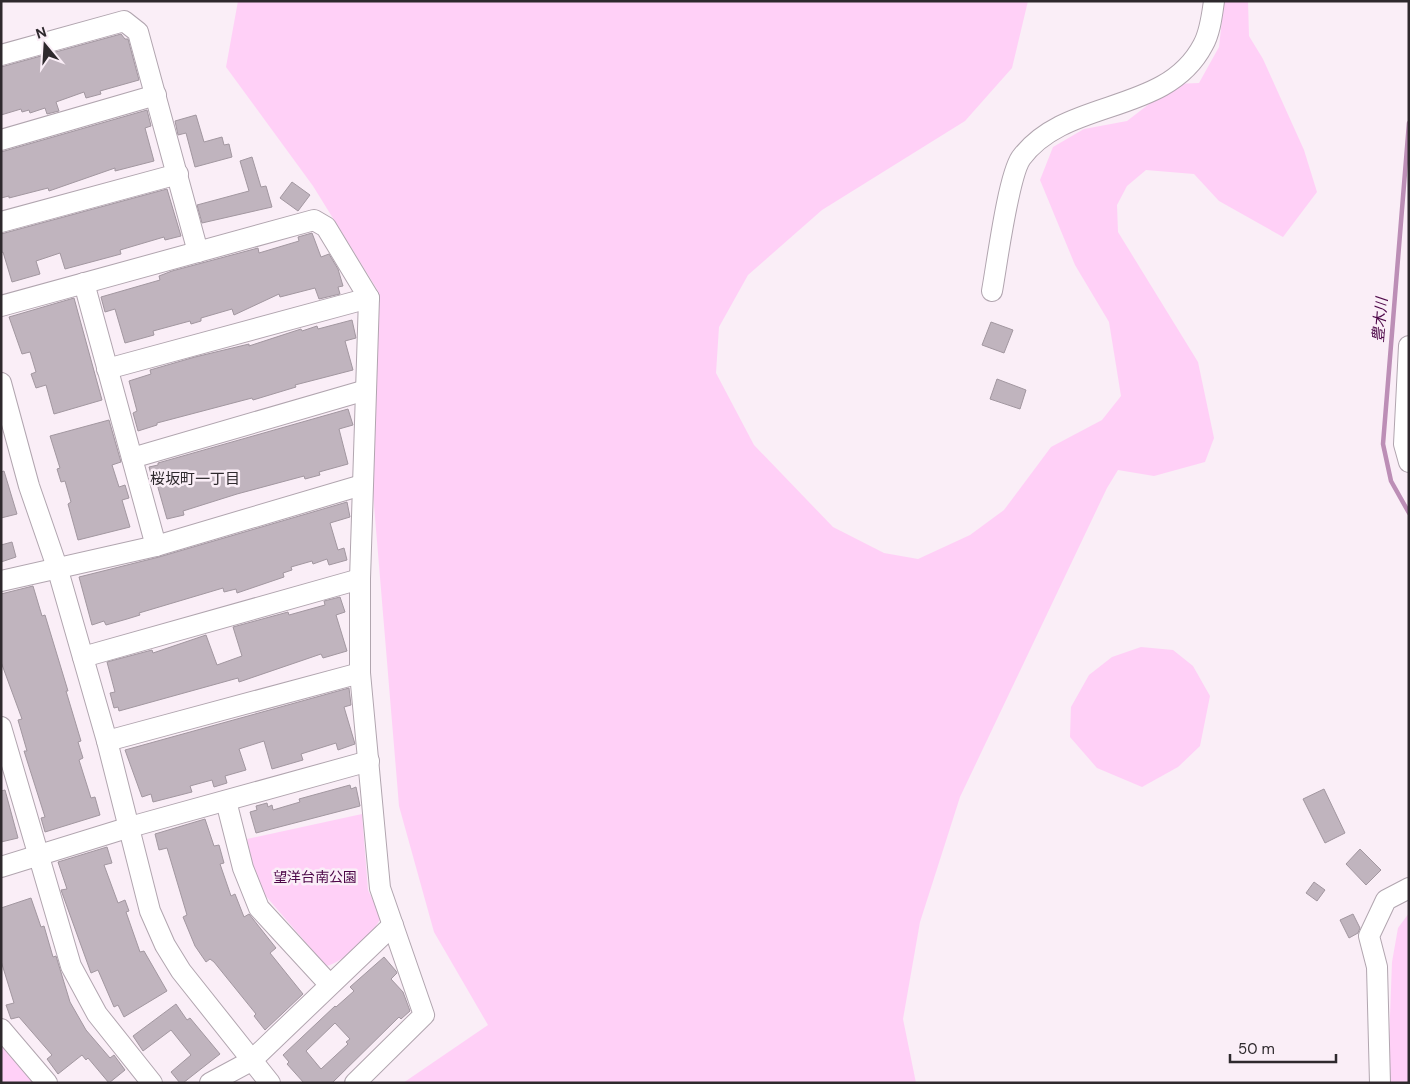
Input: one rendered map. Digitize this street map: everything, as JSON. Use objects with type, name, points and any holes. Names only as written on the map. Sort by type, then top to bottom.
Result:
[{"type":"street","points":[[992,291],[1011,189],[1020,160],[1040,137],[1070,120],[1116,107],[1151,92],[1184,71],[1204,45],[1214,1]]},
{"type":"street","points":[[1,55],[124,21],[138,32],[198,252]]},
{"type":"street","points":[[1,140],[156,95]]},
{"type":"street","points":[[1,222],[178,174]]},
{"type":"street","points":[[1,306],[314,220],[326,227],[370,298],[362,485],[360,673],[380,888],[424,1015],[355,1083]]},
{"type":"street","points":[[84,283],[156,546]]},
{"type":"street","points":[[107,369],[370,298]]},
{"type":"street","points":[[1409,346],[1404,444],[1409,462]]},
{"type":"street","points":[[1,383],[29,486],[57,567],[108,741],[150,911],[165,945],[181,971],[270,1083]]},
{"type":"street","points":[[132,458],[366,390]]},
{"type":"street","points":[[1,581],[156,546],[362,485]]},
{"type":"street","points":[[83,657],[360,579]]},
{"type":"street","points":[[108,741],[360,673]]},
{"type":"street","points":[[1,727],[37,856],[71,966],[97,1014],[152,1083]]},
{"type":"street","points":[[1,867],[130,827],[369,761]]},
{"type":"street","points":[[226,801],[243,868],[259,908],[330,984]]},
{"type":"street","points":[[1380,1083],[1377,967],[1369,936],[1386,900],[1409,888]]},
{"type":"street","points":[[210,1083],[251,1061],[393,925]]},
{"type":"street","points":[[1,1029],[47,1083]]},
{"type":"green space","points":[[238,1],[1028,1],[1012,68],[965,121],[822,210],[748,275],[719,327],[716,373],[754,445],[833,527],[884,553],[918,559],[970,535],[1004,510],[1051,447],[1102,420],[1121,396],[1109,322],[1075,265],[1040,180],[1053,147],[1084,129],[1127,121],[1175,84],[1199,83],[1219,47],[1224,1],[1248,1],[1249,36],[1263,59],[1304,150],[1317,192],[1283,237],[1219,201],[1194,174],[1146,170],[1127,186],[1117,205],[1118,232],[1198,362],[1214,438],[1205,462],[1154,476],[1118,470],[1107,488],[960,797],[920,922],[903,1019],[916,1083],[403,1083],[488,1025],[434,932],[399,806],[370,457],[378,291],[313,186],[226,67]]},
{"type":"green space","points":[[1141,647],[1173,650],[1193,666],[1210,696],[1200,746],[1178,767],[1142,787],[1097,768],[1070,737],[1071,707],[1089,675],[1112,657]]},
{"type":"green space","name":"望洋台南公園","points":[[362,814],[368,890],[381,917],[378,924],[358,946],[333,964],[326,966],[264,894],[253,865],[247,839]]},
{"type":"green space","points":[[1409,913],[1409,1083],[1379,1083],[1388,1069],[1392,962],[1398,928]]},
{"type":"green space","points":[[1,1040],[39,1083],[1,1083]]},
{"type":"building","points":[[121,34],[125,39],[128,39],[139,80],[100,91],[101,94],[86,98],[84,92],[56,102],[59,111],[47,114],[45,108],[30,113],[29,110],[22,112],[21,109],[1,115],[1,67]]},
{"type":"building","points":[[147,110],[151,126],[145,128],[154,161],[115,171],[115,168],[49,191],[48,188],[9,198],[9,196],[1,198],[1,152]]},
{"type":"building","points":[[196,115],[204,142],[222,137],[224,145],[229,144],[232,157],[195,167],[186,133],[178,135],[175,121]]},
{"type":"building","points":[[252,157],[261,187],[266,186],[272,207],[202,223],[197,205],[249,191],[240,161]]},
{"type":"building","points":[[292,182],[310,195],[298,211],[280,198]]},
{"type":"building","points":[[167,189],[181,236],[165,240],[164,237],[120,250],[121,254],[65,269],[60,253],[36,261],[40,274],[12,282],[3,252],[1,253],[1,234]]},
{"type":"building","points":[[312,233],[321,257],[329,254],[338,269],[343,286],[338,287],[340,294],[319,299],[315,288],[280,297],[279,294],[234,315],[232,309],[201,318],[201,321],[191,324],[190,321],[153,331],[154,335],[125,343],[115,309],[105,312],[101,297],[160,280],[159,276],[172,271],[258,248],[259,253],[299,241],[298,237]]},
{"type":"building","points":[[74,298],[102,400],[54,414],[46,385],[36,388],[31,374],[36,372],[30,352],[22,354],[9,317]]},
{"type":"building","points":[[352,320],[356,338],[345,341],[353,370],[295,385],[296,387],[253,400],[252,398],[157,423],[157,425],[138,431],[133,413],[137,411],[129,381],[151,374],[150,370],[195,357],[249,344],[249,346],[301,329],[302,331],[317,326],[318,329]]},
{"type":"building","points":[[991,322],[1013,330],[1004,353],[982,345]]},
{"type":"building","points":[[997,379],[1026,390],[1020,409],[990,399]]},
{"type":"building","points":[[348,409],[353,425],[339,429],[348,464],[319,472],[320,475],[305,479],[304,476],[237,494],[183,511],[184,515],[167,519],[157,484],[154,485],[149,467]]},
{"type":"building","points":[[109,420],[121,462],[112,465],[119,487],[125,485],[129,498],[122,500],[130,527],[78,540],[68,504],[71,502],[65,481],[61,482],[57,469],[60,468],[50,436]]},
{"type":"building","points":[[4,471],[17,514],[1,518],[1,472]]},
{"type":"building","points":[[347,502],[350,517],[330,523],[338,550],[344,548],[347,560],[329,565],[327,559],[313,564],[312,561],[291,567],[292,570],[283,573],[284,577],[237,593],[236,589],[224,592],[223,588],[106,625],[104,621],[92,625],[79,577],[159,557]]},
{"type":"building","points":[[12,542],[16,557],[1,562],[1,545]]},
{"type":"building","points":[[33,586],[42,616],[45,615],[68,691],[66,691],[81,741],[78,742],[83,758],[79,760],[91,798],[95,797],[100,815],[45,832],[41,818],[45,817],[24,751],[27,751],[18,720],[22,719],[1,662],[1,594]]},
{"type":"building","points":[[340,597],[345,612],[336,615],[347,651],[323,658],[321,654],[239,682],[238,678],[119,711],[118,707],[114,708],[110,693],[115,692],[107,662],[152,650],[153,653],[206,635],[217,665],[242,656],[233,627],[288,612],[289,615],[325,605],[324,601]]},
{"type":"building","points":[[349,688],[351,705],[344,707],[355,744],[338,750],[336,743],[301,754],[303,760],[272,769],[264,741],[239,749],[246,770],[225,776],[227,783],[214,787],[212,780],[190,786],[192,792],[153,802],[151,794],[142,797],[125,750]]},
{"type":"building","points":[[350,785],[351,789],[356,787],[360,806],[256,833],[250,812],[257,810],[256,806],[267,803],[268,807],[272,805],[273,810],[300,802],[299,799]]},
{"type":"building","points":[[1324,789],[1345,833],[1325,843],[1303,799]]},
{"type":"building","points":[[5,790],[18,838],[1,842],[1,791]]},
{"type":"building","points":[[205,819],[214,846],[219,845],[224,863],[220,864],[231,896],[235,894],[244,917],[249,914],[276,948],[270,953],[303,994],[265,1030],[254,1016],[256,1014],[214,962],[210,959],[206,962],[195,946],[183,917],[187,915],[167,848],[159,850],[155,834]]},
{"type":"building","points":[[107,847],[112,863],[104,865],[118,903],[125,900],[129,911],[126,912],[140,952],[144,951],[167,991],[124,1017],[118,1005],[114,1007],[98,970],[91,973],[61,890],[67,889],[58,862]]},
{"type":"building","points":[[1360,849],[1381,870],[1366,885],[1346,864]]},
{"type":"building","points":[[1314,882],[1325,890],[1317,901],[1306,893]]},
{"type":"building","points":[[31,898],[41,927],[44,926],[53,957],[56,956],[70,1002],[86,1030],[110,1058],[114,1055],[125,1070],[109,1083],[88,1058],[86,1060],[82,1055],[58,1074],[47,1059],[52,1055],[19,1017],[11,1019],[6,1005],[14,1003],[1,961],[1,908]]},
{"type":"building","points":[[1353,914],[1360,928],[1358,933],[1349,938],[1340,920]]},
{"type":"building","points":[[384,957],[397,973],[391,979],[403,992],[410,1011],[401,1019],[399,1017],[332,1083],[304,1083],[287,1064],[289,1062],[283,1055],[335,1006],[354,991],[350,987]],"holes":[[[335,1023],[350,1039],[346,1042],[348,1044],[321,1069],[306,1051]]]},
{"type":"building","points":[[176,1004],[187,1020],[190,1018],[220,1054],[183,1083],[180,1083],[171,1072],[191,1055],[171,1030],[143,1051],[133,1036]]},
{"type":"waterway","name":"豊木川","points":[[1409,123],[1383,444],[1391,481],[1409,513]]},
{"type":"district","name":"桜坂町一丁目","points":[[195,479]]}]
